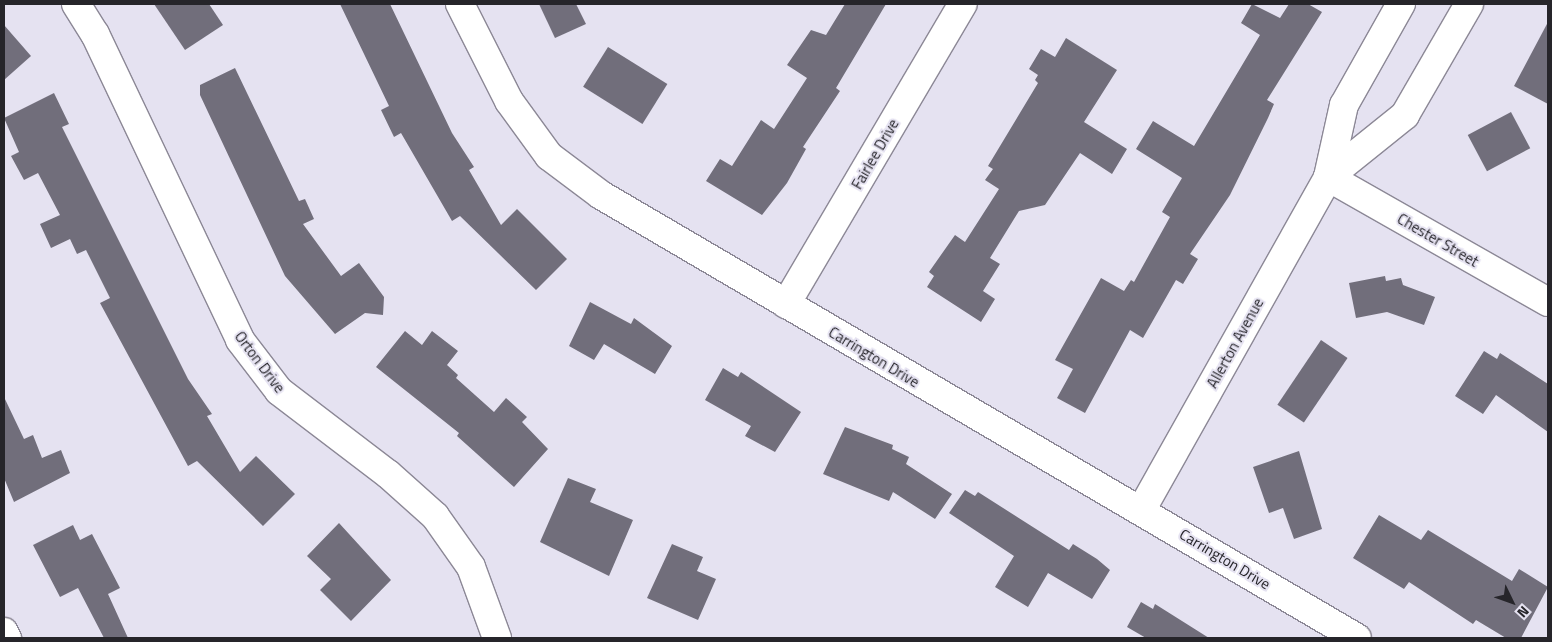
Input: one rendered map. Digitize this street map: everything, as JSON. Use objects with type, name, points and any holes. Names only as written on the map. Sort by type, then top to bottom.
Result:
[{"type":"street","name":"Orton Drive","points":[[76,4],[96,34],[240,340],[279,391],[388,474],[435,516],[471,567],[497,638]]},
{"type":"street","name":"Carrington Drive","points":[[460,4],[509,101],[549,156],[671,239],[1142,509],[1357,638]]},
{"type":"street","name":"Fairlee Drive","points":[[786,304],[963,4]]},
{"type":"street","name":"Allerton Avenue","points":[[1142,509],[1328,177],[1344,105],[1402,4]]},
{"type":"street","name":"Allerton Avenue","points":[[1328,177],[1406,115],[1469,4]]},
{"type":"street","name":"Chester Street","points":[[1328,177],[1548,302]]},
{"type":"street","points":[[4,632],[7,638]]},
{"type":"building","points":[[154,4],[209,4],[223,25],[185,50]]},
{"type":"building","points":[[340,4],[390,4],[452,133],[474,167],[469,170],[501,225],[517,209],[567,259],[536,290],[460,216],[452,221],[401,133],[394,137],[381,110],[389,106]]},
{"type":"building","points":[[539,4],[576,4],[586,24],[555,38]]},
{"type":"building","points":[[845,4],[886,4],[836,88],[840,91],[803,147],[806,149],[787,183],[762,215],[706,181],[720,159],[732,166],[761,120],[774,129],[807,78],[787,65],[811,30],[826,35]]},
{"type":"building","points":[[1252,4],[1280,18],[1289,4],[1308,4],[1322,12],[1267,100],[1274,104],[1230,195],[1190,254],[1198,259],[1183,284],[1176,280],[1143,338],[1130,330],[1085,413],[1057,398],[1073,369],[1055,360],[1101,278],[1124,291],[1131,280],[1134,282],[1170,217],[1162,212],[1182,178],[1136,149],[1153,121],[1194,146],[1260,35],[1241,23]]},
{"type":"building","points":[[1548,22],[1548,104],[1514,86]]},
{"type":"building","points":[[4,25],[31,56],[4,80]]},
{"type":"building","points":[[1066,38],[1117,70],[1084,122],[1127,149],[1112,174],[1080,153],[1045,205],[1019,211],[990,258],[1000,264],[983,291],[995,299],[981,322],[927,287],[934,276],[929,272],[955,235],[965,242],[999,189],[985,180],[993,169],[988,166],[1038,83],[1035,80],[1038,75],[1029,69],[1041,49],[1055,57]]},
{"type":"building","points":[[608,47],[667,84],[642,124],[583,87]]},
{"type":"building","points":[[235,68],[299,201],[305,199],[314,219],[303,224],[341,276],[359,263],[384,297],[383,315],[365,313],[335,334],[285,276],[200,95],[200,85]]},
{"type":"building","points":[[54,93],[69,124],[62,127],[188,379],[212,414],[207,416],[240,472],[256,456],[295,494],[263,526],[197,461],[188,466],[100,303],[110,298],[86,250],[77,254],[70,239],[51,248],[40,224],[60,215],[38,173],[24,180],[11,156],[19,152],[4,118]]},
{"type":"building","points":[[1511,112],[1530,148],[1487,171],[1468,135]]},
{"type":"building","points":[[1385,276],[1386,281],[1401,278],[1403,285],[1435,297],[1424,325],[1387,312],[1356,318],[1349,283]]},
{"type":"building","points":[[590,302],[631,324],[634,318],[672,346],[655,374],[604,344],[594,360],[569,346]]},
{"type":"building","points":[[405,331],[422,345],[432,331],[458,351],[447,365],[458,375],[456,378],[494,412],[506,398],[527,417],[522,422],[548,449],[514,487],[457,436],[459,433],[376,367]]},
{"type":"building","points":[[1321,340],[1348,358],[1304,423],[1277,405]]},
{"type":"building","points":[[1484,351],[1497,359],[1500,353],[1548,384],[1548,432],[1496,395],[1483,414],[1455,396]]},
{"type":"building","points":[[723,368],[738,377],[741,372],[801,412],[775,452],[745,436],[751,426],[705,400]]},
{"type":"building","points":[[4,397],[24,439],[33,435],[42,458],[61,450],[70,473],[14,502],[4,478]]},
{"type":"building","points":[[845,427],[893,445],[892,449],[909,457],[906,464],[952,494],[935,519],[893,492],[889,501],[823,474]]},
{"type":"building","points":[[1299,451],[1322,529],[1294,539],[1283,508],[1269,513],[1253,467]]},
{"type":"building","points":[[568,478],[596,489],[590,502],[633,520],[609,576],[540,542]]},
{"type":"building","points":[[965,490],[975,496],[978,492],[1069,550],[1073,544],[1097,559],[1110,570],[1092,599],[1048,573],[1028,607],[995,587],[1014,556],[949,513]]},
{"type":"building","points":[[1379,515],[1421,540],[1428,530],[1512,581],[1519,569],[1548,587],[1521,638],[1506,638],[1476,620],[1473,624],[1409,582],[1404,589],[1353,558]]},
{"type":"building","points":[[339,523],[391,580],[351,621],[320,590],[331,579],[307,556]]},
{"type":"building","points":[[73,525],[80,540],[92,534],[120,588],[108,594],[128,638],[104,638],[78,588],[60,597],[33,545]]},
{"type":"building","points":[[672,544],[703,557],[697,571],[716,579],[698,620],[647,598]]},
{"type":"building","points":[[1141,602],[1153,609],[1155,604],[1209,638],[1146,638],[1127,627]]}]
